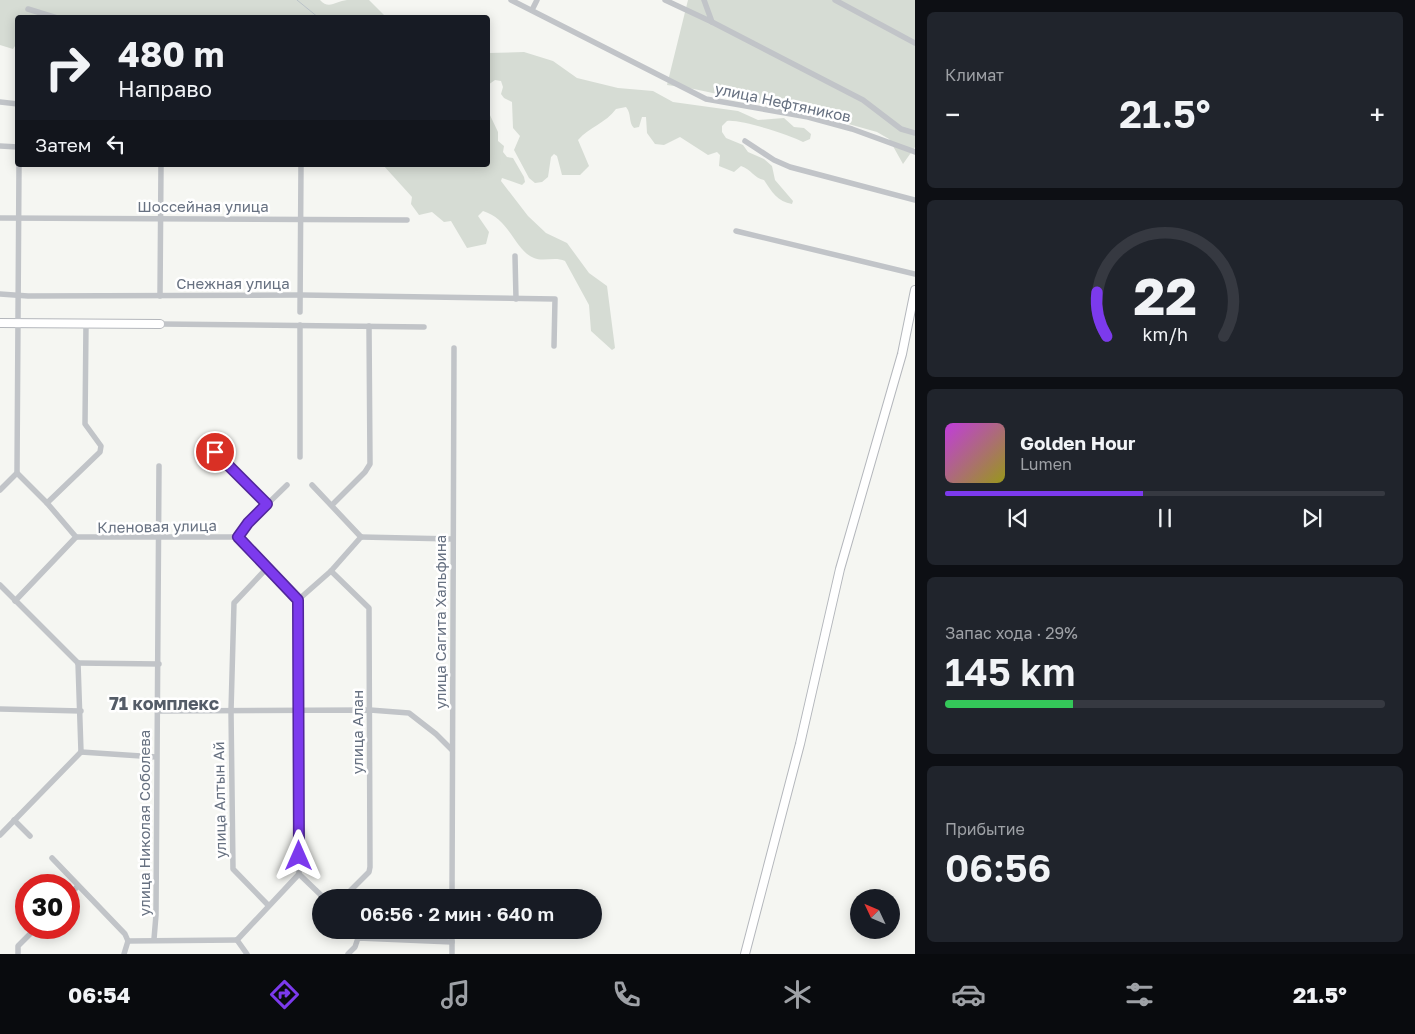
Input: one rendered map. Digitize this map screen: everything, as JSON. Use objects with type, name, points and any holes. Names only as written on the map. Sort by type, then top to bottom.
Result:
[{"type":"street","points":[[532,10],[537,0]]},
{"type":"street","points":[[665,0],[712,22],[863,100],[901,129],[915,133]]},
{"type":"street","points":[[704,0],[712,22]]},
{"type":"street","points":[[835,0],[915,43]]},
{"type":"street","name":"улица Нефтяников","points":[[513,1],[706,98],[808,117],[915,152]]},
{"type":"street","points":[[28,9],[47,15]]},
{"type":"street","points":[[0,102],[15,104]]},
{"type":"street","points":[[745,141],[774,160],[790,167],[915,200]]},
{"type":"street","points":[[0,146],[15,147]]},
{"type":"street","points":[[0,490],[17,473],[19,167]]},
{"type":"street","points":[[160,167],[160,296]]},
{"type":"street","points":[[300,312],[301,167]]},
{"type":"street","name":"Шоссейная улица","points":[[0,218],[407,220]]},
{"type":"street","points":[[736,231],[915,274]]},
{"type":"street","points":[[515,256],[516,299]]},
{"type":"street","points":[[745,954],[800,744],[840,569],[902,354],[915,290]]},
{"type":"street","name":"Снежная улица","points":[[0,294],[301,295],[555,299],[554,346]]},
{"type":"street","points":[[0,323],[424,327]]},
{"type":"street","points":[[47,503],[100,452],[101,446],[85,424],[86,324]]},
{"type":"street","points":[[300,325],[300,457]]},
{"type":"street","points":[[332,505],[365,472],[370,464],[369,326]]},
{"type":"street","name":"улица Сагита Хальфина","points":[[452,889],[454,348]]},
{"type":"street","points":[[215,452],[267,504]]},
{"type":"street","name":"улица Николая Соболева","points":[[154,940],[156,915],[156,757],[159,664],[157,538],[159,466]]},
{"type":"street","points":[[15,601],[76,537],[47,503],[17,473]]},
{"type":"street","points":[[128,941],[237,940],[299,874],[298,600],[238,537],[248,523],[287,485]]},
{"type":"street","points":[[312,485],[361,536],[453,539]]},
{"type":"street","points":[[298,600],[331,570],[361,536]]},
{"type":"street","name":"Кленовая улица","points":[[76,537],[238,537]]},
{"type":"street","name":"улица Алтын Ай","points":[[267,568],[234,603],[231,711],[233,869],[268,905]]},
{"type":"street","name":"улица Алан","points":[[331,570],[369,608],[370,867],[369,872],[352,889]]},
{"type":"street","points":[[0,585],[78,663],[81,711],[81,752],[0,835]]},
{"type":"street","points":[[78,663],[159,664]]},
{"type":"street","points":[[0,709],[81,711]]},
{"type":"street","points":[[157,711],[370,710],[409,713],[436,734],[452,750]]},
{"type":"street","points":[[81,752],[156,757]]},
{"type":"street","points":[[14,820],[30,836]]},
{"type":"street","points":[[52,858],[67,874]]},
{"type":"street","points":[[299,874],[315,889]]},
{"type":"street","points":[[80,888],[125,934],[128,941],[124,954]]},
{"type":"street","points":[[348,954],[355,947],[358,938],[452,942],[452,954]]},
{"type":"street","points":[[18,954],[18,946],[25,939]]},
{"type":"street","points":[[237,940],[247,954]]},
{"type":"shaded area","points":[[0,0],[320,0],[330,5],[347,0],[369,0],[384,15],[15,15],[15,46],[13,49],[0,45]]},
{"type":"shaded area","points":[[688,0],[915,0],[915,147],[903,164],[889,139],[877,132],[820,116],[667,85]]},
{"type":"shaded area","points":[[524,52],[553,61],[577,78],[618,88],[653,91],[673,102],[738,111],[758,120],[784,118],[794,127],[804,128],[811,134],[810,139],[803,142],[743,122],[727,121],[722,126],[722,132],[726,138],[743,145],[748,152],[764,159],[772,166],[775,180],[793,201],[792,204],[779,198],[772,192],[764,180],[744,167],[741,166],[734,172],[719,166],[720,155],[717,152],[708,155],[680,137],[664,145],[655,144],[647,133],[646,117],[642,117],[639,127],[634,128],[626,107],[616,109],[578,140],[589,166],[580,175],[562,175],[557,156],[554,154],[551,157],[548,177],[542,182],[535,183],[529,178],[514,150],[520,136],[513,128],[512,102],[501,94],[503,87],[501,81],[495,80],[490,84],[490,53]]},
{"type":"shaded area","points":[[490,115],[498,132],[498,141],[504,146],[503,152],[507,157],[513,158],[525,182],[522,185],[502,178],[501,181],[528,216],[546,233],[567,243],[589,273],[607,286],[615,348],[612,350],[591,331],[589,305],[565,261],[538,259],[527,254],[500,221],[483,211],[478,216],[489,232],[486,244],[467,248],[451,221],[444,222],[432,212],[419,215],[411,204],[412,197],[385,167],[490,167]]},
{"type":"waterway","points":[[297,0],[315,15]]},
{"type":"district","name":"71 комплекс","points":[[164,703]]},
{"type":"route","points":[[215,452],[267,504],[248,523],[238,537],[298,600],[299,856]]}]
